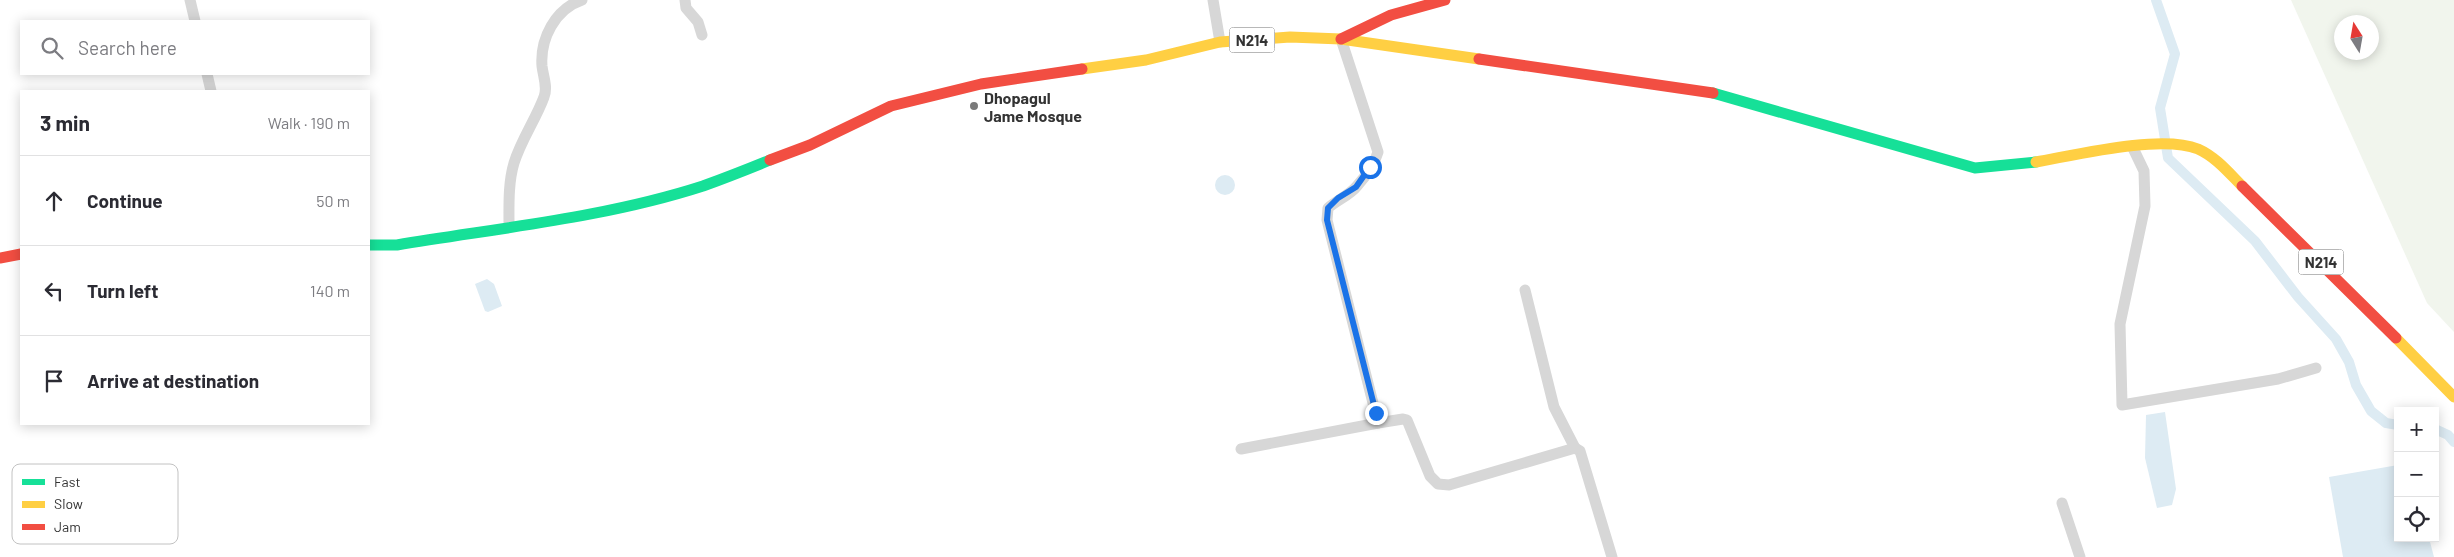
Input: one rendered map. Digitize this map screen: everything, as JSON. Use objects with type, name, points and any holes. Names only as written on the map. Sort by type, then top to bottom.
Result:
[{"type":"main road","points":[[1341,39],[1391,14],[1445,0]]},
{"type":"main road","name":"N214","points":[[370,245],[397,246],[509,227],[631,204],[702,186],[810,145],[891,106],[981,84],[1146,60],[1220,42],[1290,37],[1341,39],[1708,92],[1975,168],[2017,165],[2132,146],[2177,144],[2198,150],[2215,159],[2354,295],[2454,397]]},
{"type":"main road","points":[[0,258],[20,254]]},
{"type":"street","points":[[190,0],[195,20]]},
{"type":"street","points":[[509,227],[511,179],[514,162],[545,96],[542,51],[544,40],[557,17],[573,3],[582,0]]},
{"type":"street","points":[[685,0],[686,8],[698,22],[702,35]]},
{"type":"street","points":[[1213,0],[1220,42]]},
{"type":"street","points":[[1341,39],[1378,152],[1356,187],[1338,198],[1328,208],[1327,220],[1378,423]]},
{"type":"street","points":[[207,75],[211,90]]},
{"type":"street","points":[[2132,146],[2144,171],[2145,206],[2120,324],[2122,405],[2269,380],[2316,368]]},
{"type":"street","points":[[1525,290],[1554,407],[1574,448],[1580,451],[1583,457],[1612,557]]},
{"type":"street","points":[[1241,448],[1403,419],[1407,420],[1430,476],[1438,484],[1450,485],[1574,448]]},
{"type":"street","points":[[2062,502],[2080,557]]},
{"type":"shaded area","points":[[2291,0],[2454,0],[2454,332],[2427,303]]},
{"type":"shaded area","points":[[1225,175],[1232,178],[1235,185],[1232,192],[1225,195],[1218,192],[1215,185],[1218,178]]},
{"type":"shaded area","points":[[487,279],[494,284],[502,306],[488,312],[485,311],[475,284]]},
{"type":"shaded area","points":[[2165,412],[2176,489],[2172,505],[2157,508],[2145,458],[2146,415]]},
{"type":"shaded area","points":[[2394,466],[2394,542],[2430,542],[2434,557],[2343,557],[2329,477]]},
{"type":"waterway","points":[[2156,0],[2175,54],[2160,108],[2168,158],[2255,241],[2298,297],[2336,339],[2349,362],[2356,385],[2371,411],[2386,423],[2394,424]]},
{"type":"waterway","points":[[2439,431],[2448,435],[2454,442]]},
{"type":"traffic: fast","points":[[1713,93],[1975,168],[2036,162]]},
{"type":"traffic: fast","points":[[370,245],[397,245],[551,221],[628,206],[703,186],[770,160]]},
{"type":"traffic: slow","points":[[1082,69],[1146,60],[1220,42],[1290,37],[1341,39],[1479,59]]},
{"type":"traffic: slow","points":[[2036,162],[2118,147],[2163,144],[2182,145],[2198,149],[2211,156],[2242,186]]},
{"type":"traffic: slow","points":[[2396,338],[2454,397]]},
{"type":"traffic: jam","points":[[1341,39],[1391,15],[1445,0]]},
{"type":"traffic: jam","points":[[1479,59],[1713,93]]},
{"type":"traffic: jam","points":[[770,160],[810,145],[891,106],[981,84],[1082,69]]},
{"type":"traffic: jam","points":[[2242,186],[2396,338]]},
{"type":"traffic: jam","points":[[0,258],[20,254]]},
{"type":"place","name":"Dhopagul Jame Mosque","points":[[974,106]]},
{"type":"route","points":[[1370,167],[1356,187],[1338,198],[1328,208],[1327,220],[1376,413]]}]
